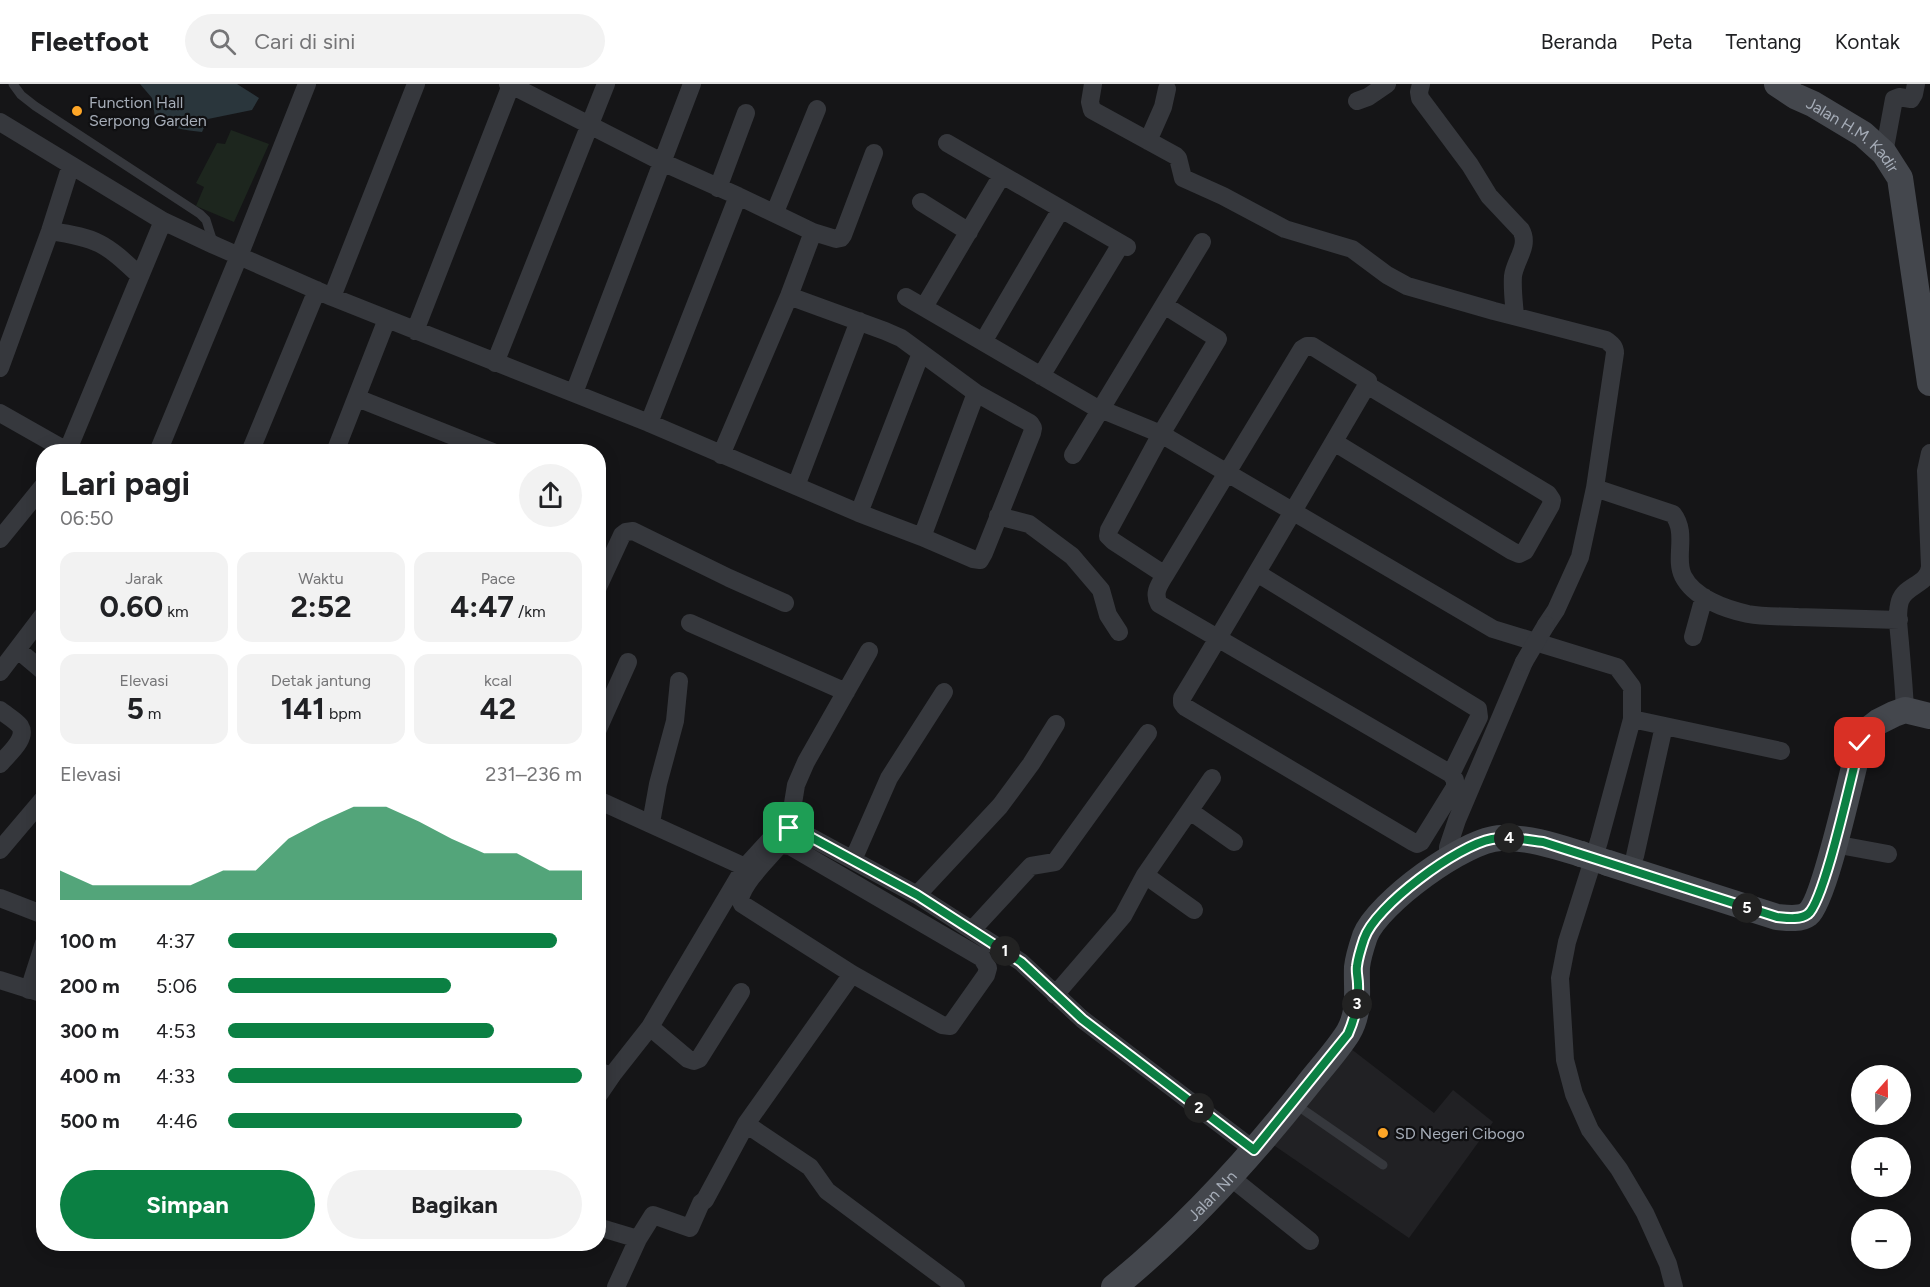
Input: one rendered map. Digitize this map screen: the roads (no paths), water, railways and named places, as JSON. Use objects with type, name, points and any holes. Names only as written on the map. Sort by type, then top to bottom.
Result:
[{"type":"street","points":[[161,444],[307,84]]},
{"type":"street","points":[[254,444],[324,294],[416,84]]},
{"type":"street","points":[[495,363],[606,84]]},
{"type":"street","points":[[574,393],[692,84]]},
{"type":"street","points":[[1094,84],[1090,102],[1092,110],[1178,158],[1183,178],[1285,229],[1352,249],[1387,276],[1407,286],[1606,340],[1615,348],[1595,488],[1580,557],[1561,601],[1524,662],[1457,820],[1448,847],[1448,859]]},
{"type":"street","points":[[1357,101],[1388,84]]},
{"type":"street","points":[[1420,84],[1420,98],[1470,165],[1489,196],[1525,237],[1514,273],[1515,316]]},
{"type":"street","name":"Jalan H.M. Kadir","points":[[1777,84],[1863,134],[1884,153],[1900,178],[1930,382]]},
{"type":"street","points":[[1884,153],[1894,99],[1899,97],[1911,99],[1916,84]]},
{"type":"street","points":[[415,331],[510,85],[662,162],[775,212],[813,232],[836,239],[841,238],[874,153]]},
{"type":"street","points":[[1148,141],[1163,106],[1167,89]]},
{"type":"street","points":[[775,212],[816,110]]},
{"type":"street","points":[[718,188],[746,113]]},
{"type":"street","points":[[0,122],[163,221],[214,245],[324,294],[649,423],[859,513],[980,560],[1033,428],[1030,423],[976,393],[893,334],[789,296]]},
{"type":"street","points":[[947,143],[1124,246],[1041,376]]},
{"type":"street","points":[[0,368],[50,231],[71,165]]},
{"type":"street","points":[[924,307],[1002,175]]},
{"type":"street","points":[[649,423],[738,196]]},
{"type":"street","points":[[921,202],[969,232]]},
{"type":"street","points":[[982,342],[1061,209]]},
{"type":"street","points":[[70,444],[163,221]]},
{"type":"street","points":[[50,231],[95,240],[110,248],[140,276]]},
{"type":"street","points":[[721,455],[789,296],[813,232]]},
{"type":"street","points":[[1073,455],[1202,242]]},
{"type":"street","points":[[906,297],[1093,406],[1161,434],[1493,629],[1617,667],[1632,687],[1632,719],[1599,841],[1567,942],[1560,978],[1565,1060],[1574,1095],[1590,1130],[1619,1169],[1645,1213],[1668,1264],[1674,1287]]},
{"type":"street","points":[[1164,305],[1218,339],[1161,434],[1109,530],[1108,536],[1165,575]]},
{"type":"street","points":[[338,444],[387,319]]},
{"type":"street","points":[[796,486],[859,321]]},
{"type":"street","points":[[1367,385],[1294,512],[1257,573],[1218,638],[1182,698],[1182,703],[1185,707],[1417,844],[1421,842],[1455,787],[1455,780],[1451,774],[1218,638],[1159,604],[1155,598],[1156,591],[1165,575],[1302,349],[1312,346],[1368,381],[1367,385]]},
{"type":"street","points":[[859,513],[921,353]]},
{"type":"street","points":[[1334,442],[1512,551],[1520,554],[1525,551],[1551,505],[1552,500],[1548,494],[1367,385]]},
{"type":"street","points":[[922,537],[976,393]]},
{"type":"street","points":[[357,398],[473,444]]},
{"type":"street","points":[[0,413],[55,444]]},
{"type":"street","points":[[1930,453],[1926,471],[1929,574],[1904,593],[1900,600],[1899,620],[1905,710],[1930,716]]},
{"type":"street","points":[[1595,488],[1673,514],[1678,521],[1682,545],[1680,564],[1682,575],[1688,583],[1712,602],[1757,615],[1899,620]]},
{"type":"street","points":[[0,539],[36,495]]},
{"type":"street","points":[[998,516],[1029,524],[1072,556],[1101,590],[1108,615],[1119,632]]},
{"type":"street","points":[[606,570],[622,535],[633,531],[785,603]]},
{"type":"street","points":[[1257,573],[1478,709],[1479,717],[1451,774]]},
{"type":"street","points":[[1693,637],[1704,597]]},
{"type":"street","points":[[690,623],[846,692]]},
{"type":"street","points":[[0,672],[36,625]]},
{"type":"street","points":[[18,650],[36,665]]},
{"type":"street","points":[[789,828],[796,785],[806,762],[869,651]]},
{"type":"street","points":[[606,711],[628,662]]},
{"type":"street","points":[[651,823],[658,783],[675,721],[679,681]]},
{"type":"street","points":[[853,860],[889,778],[944,692]]},
{"type":"street","points":[[0,710],[20,726],[22,732],[21,740],[0,764]]},
{"type":"street","name":"Jalan Nn","points":[[1114,1287],[1154,1253],[1254,1150],[1348,1034],[1353,1023],[1358,997],[1357,966],[1365,935],[1371,923],[1403,893],[1448,859],[1477,843],[1503,838],[1543,842],[1777,917],[1806,916],[1814,908],[1824,881],[1860,743],[1865,732],[1878,722],[1905,710]]},
{"type":"street","points":[[1632,719],[1781,751]]},
{"type":"street","points":[[917,895],[1000,806],[1031,764],[1056,724]]},
{"type":"street","points":[[1635,856],[1664,726]]},
{"type":"street","points":[[972,930],[1031,866],[1055,862],[1148,733]]},
{"type":"street","points":[[1055,995],[1123,916],[1145,875],[1212,778]]},
{"type":"street","points":[[606,803],[750,870]]},
{"type":"street","points":[[0,850],[36,807]]},
{"type":"street","points":[[1190,811],[1234,842]]},
{"type":"street","points":[[606,1072],[650,1027],[750,870],[778,831],[789,828],[803,833],[917,895],[1021,962],[1082,1019],[1254,1150]]},
{"type":"street","points":[[1834,844],[1888,854]]},
{"type":"street","points":[[781,845],[790,846],[982,958],[988,968],[986,975],[950,1026],[946,1026],[852,974],[742,904],[741,893],[750,870],[781,845]]},
{"type":"street","points":[[1145,875],[1194,910]]},
{"type":"street","points":[[0,898],[36,912]]},
{"type":"street","points":[[615,1287],[638,1239],[653,1215],[690,1228],[701,1203],[705,1200],[746,1124],[852,974]]},
{"type":"street","points":[[0,981],[36,992]]},
{"type":"street","points":[[650,1027],[688,1059],[694,1061],[699,1059],[741,992]]},
{"type":"street","points":[[746,1124],[810,1167],[827,1191],[956,1287]]},
{"type":"street","points":[[1229,1176],[1310,1241]]},
{"type":"street","points":[[606,1229],[638,1239]]},
{"type":"lane","points":[[13,84],[21,95],[35,106],[200,214],[206,220],[214,245]]},
{"type":"lane","points":[[1293,1103],[1383,1165]]},
{"type":"place","name":"Function Hall Serpong Garden","points":[[77,111]]},
{"type":"place","name":"SD Negeri Cibogo","points":[[1383,1133]]}]
